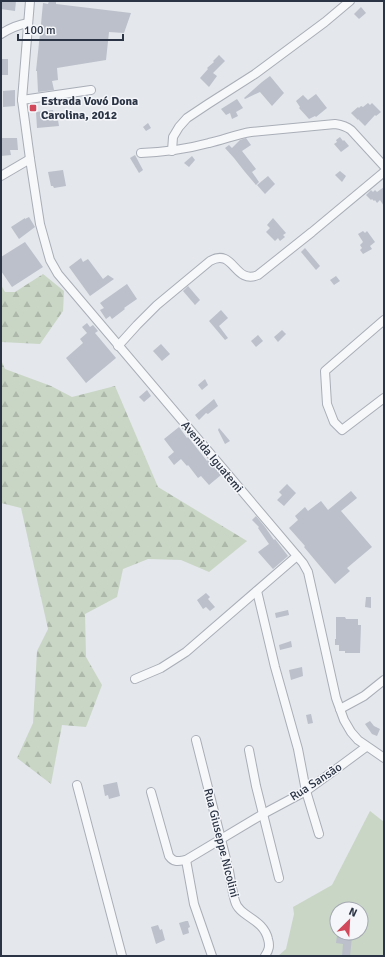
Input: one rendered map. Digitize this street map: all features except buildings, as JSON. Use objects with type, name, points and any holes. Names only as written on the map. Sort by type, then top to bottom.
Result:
[{"type":"street","name":"Avenida Iguatemi","points":[[30,1],[22,100],[40,224],[50,260],[58,274],[118,346],[303,563],[308,572],[336,698],[344,720],[358,740],[366,747],[384,758]]},
{"type":"street","points":[[172,151],[173,137],[187,118],[255,74],[325,22],[350,1]]},
{"type":"street","points":[[1,34],[16,26],[28,23]]},
{"type":"street","points":[[22,100],[91,90]]},
{"type":"street","points":[[141,153],[172,151],[208,144],[243,133],[340,124],[351,130],[384,166]]},
{"type":"street","points":[[1,176],[30,159]]},
{"type":"street","points":[[118,346],[157,305],[210,261],[222,258],[246,276],[250,277],[258,275],[384,172]]},
{"type":"street","points":[[384,320],[325,371],[327,404],[334,422],[342,430],[384,398]]},
{"type":"street","points":[[135,679],[161,668],[186,652],[297,556]]},
{"type":"street","points":[[256,591],[298,749],[306,791],[319,834]]},
{"type":"street","points":[[340,709],[364,696],[384,680]]},
{"type":"street","name":"Rua Giuseppe Nicolini","points":[[196,740],[235,902],[237,907],[261,925],[267,935],[270,946],[269,951],[265,956]]},
{"type":"street","name":"Rua Sansão","points":[[186,860],[263,814],[306,791],[366,747]]},
{"type":"street","points":[[249,750],[256,786],[280,878]]},
{"type":"street","points":[[77,785],[122,956]]},
{"type":"street","points":[[151,792],[169,856],[174,861],[178,862],[186,860],[194,904],[212,956]]},
{"type":"green space","points":[[43,274],[64,291],[63,311],[40,344],[1,342],[1,285],[5,292],[15,292]]},
{"type":"green space","points":[[1,360],[5,369],[51,386],[72,397],[115,386],[158,487],[247,541],[209,572],[181,560],[148,559],[123,569],[117,597],[85,614],[86,657],[102,685],[86,727],[62,725],[51,784],[17,758],[33,723],[37,651],[48,629],[21,508],[1,503]]},
{"type":"green space","points":[[370,811],[384,822],[384,956],[278,956],[286,949],[294,914],[293,907],[332,885]]},
{"type":"place","name":"Estrada Vovó Dona Carolina, 2012","points":[[33,108]]}]
